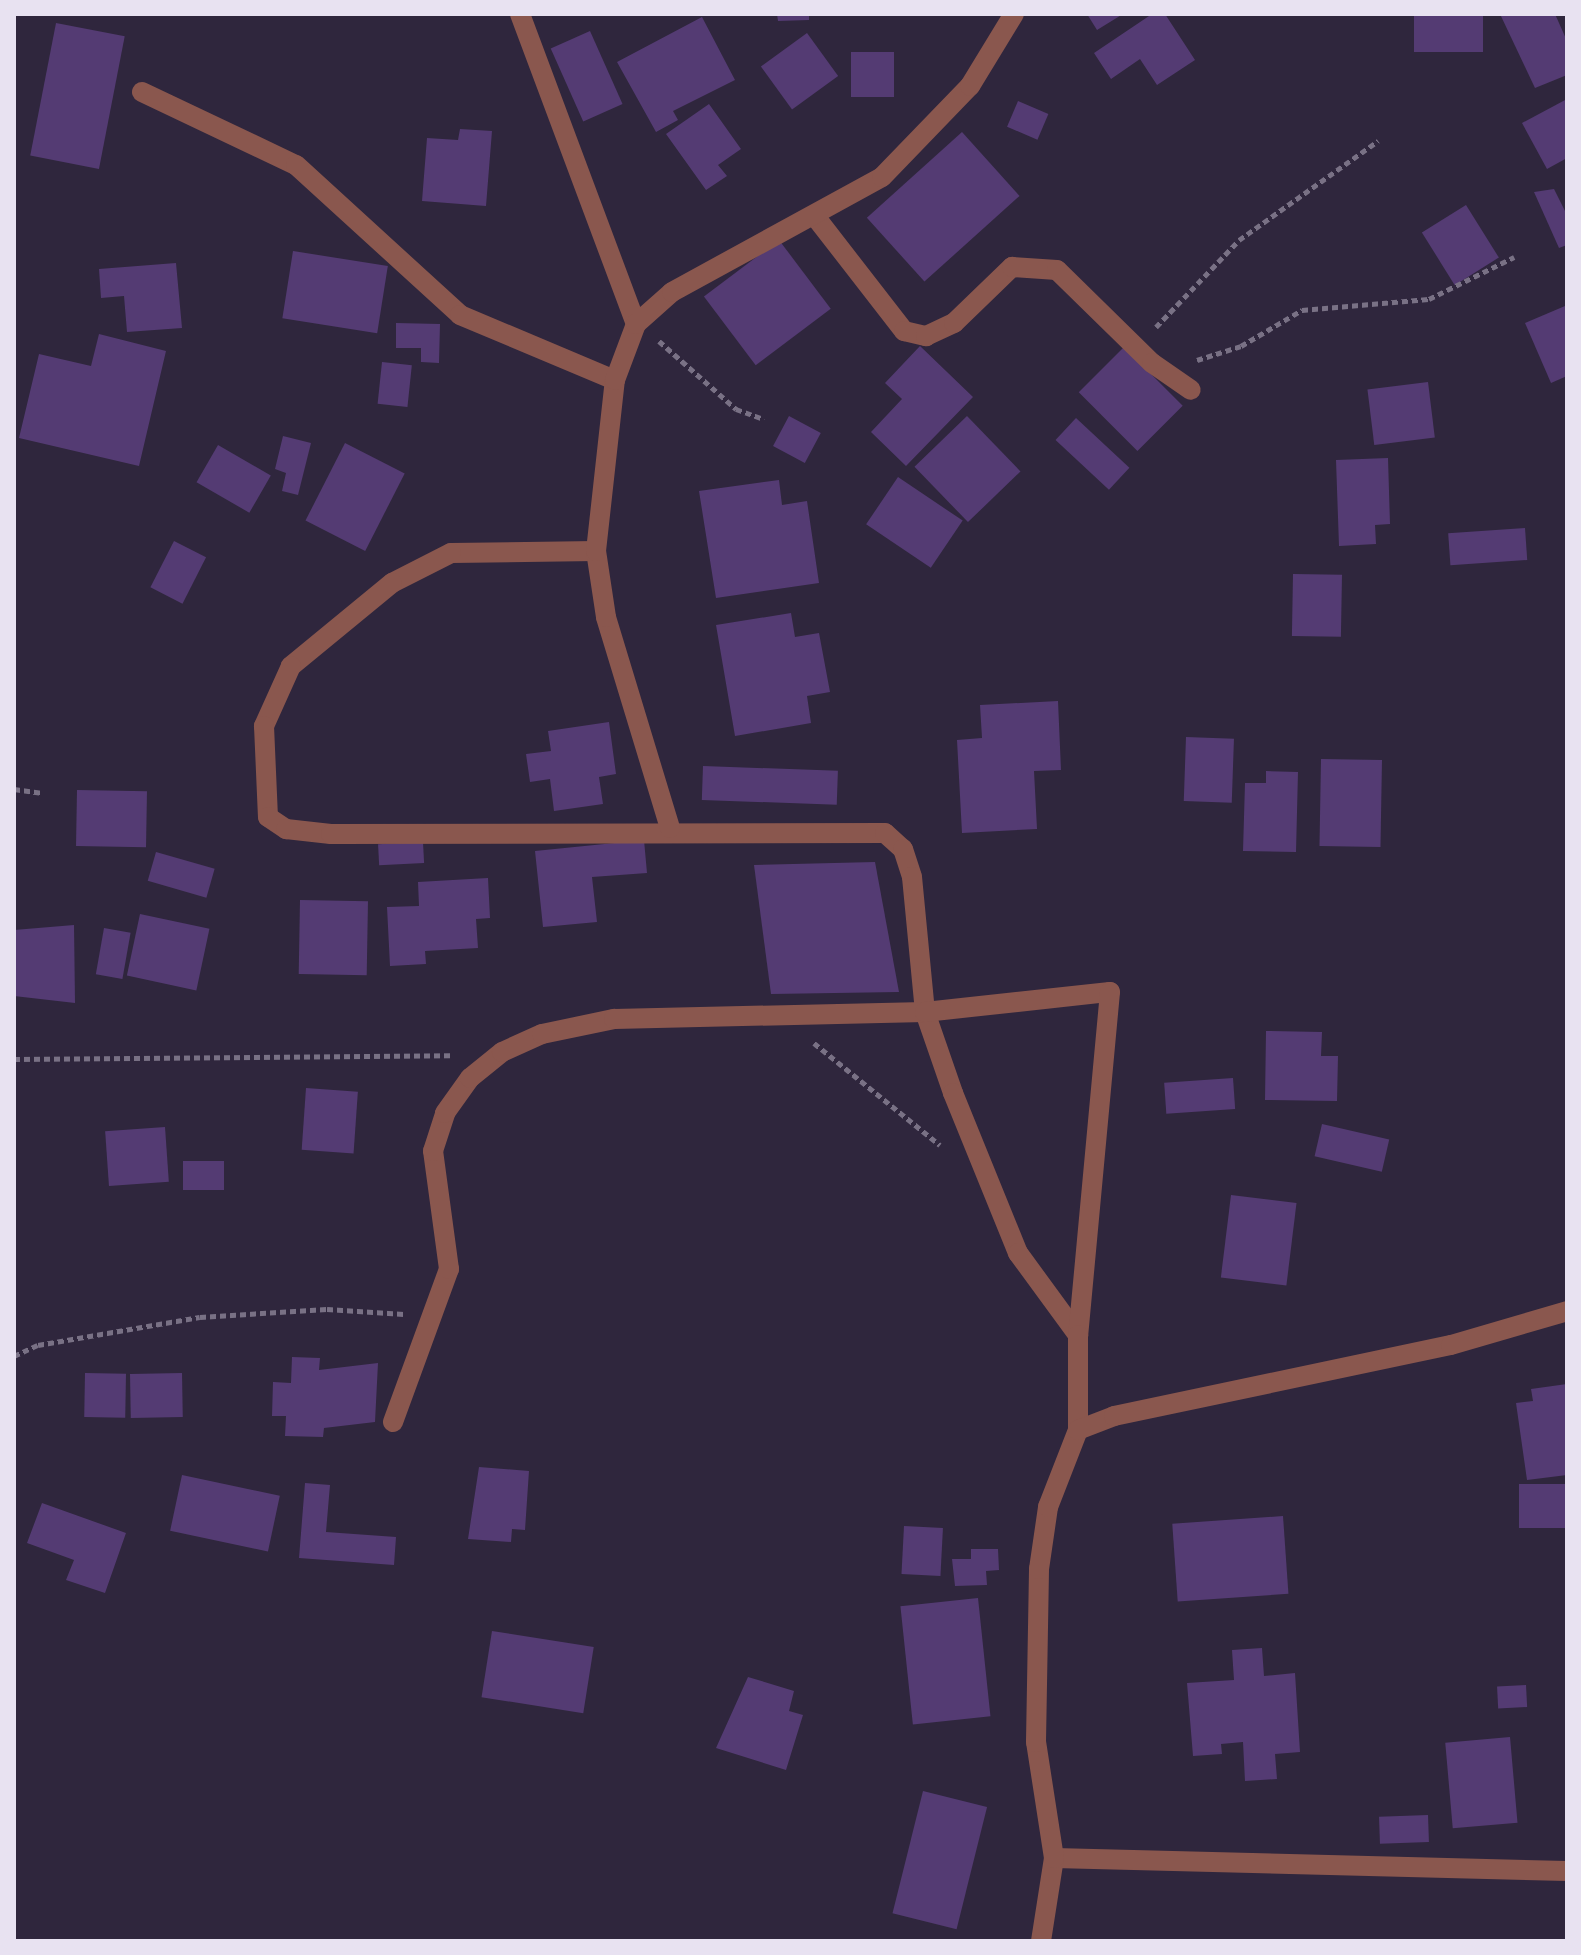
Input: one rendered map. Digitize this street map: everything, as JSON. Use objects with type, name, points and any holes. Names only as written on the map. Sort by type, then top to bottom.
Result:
[{"type":"street","points":[[520,14],[636,324]]},
{"type":"street","points":[[670,828],[606,617],[596,551],[615,380],[636,324],[672,292],[882,177],[970,86],[1014,14]]},
{"type":"street","points":[[142,92],[296,165],[460,315],[615,380]]},
{"type":"street","points":[[814,215],[904,331],[926,336],[954,323],[1012,267],[1028,265],[1057,270],[1152,363],[1191,390]]},
{"type":"street","points":[[596,551],[451,553],[392,583],[291,666],[264,726],[268,817],[286,829],[331,834],[670,828],[885,833],[903,849],[912,877],[925,1012],[991,1188],[1042,1294],[1078,1335]]},
{"type":"street","points":[[393,1422],[449,1269],[433,1151],[445,1113],[470,1078],[502,1052],[542,1034],[614,1019],[925,1012],[1110,992],[1078,1335],[1078,1430],[1048,1507],[1039,1569],[1036,1742],[1054,1858],[1041,1941]]},
{"type":"street","points":[[1078,1430],[1114,1416],[1451,1345],[1567,1311]]},
{"type":"street","points":[[1054,1858],[1567,1871]]},
{"type":"path","points":[[1136,348],[1239,240],[1378,141]]},
{"type":"path","points":[[1152,363],[1241,346],[1302,310],[1429,299],[1514,257]]},
{"type":"path","points":[[636,324],[736,409],[764,419]]},
{"type":"path","points":[[14,789],[43,793]]},
{"type":"path","points":[[795,1017],[832,1061],[991,1188]]},
{"type":"path","points":[[14,1059],[329,1062],[502,1052]]},
{"type":"path","points":[[14,1356],[38,1345],[200,1317],[327,1309],[433,1316]]},
{"type":"building","points":[[777,14],[809,14],[809,20],[778,21]]},
{"type":"building","points":[[1087,14],[1123,14],[1097,30]]},
{"type":"building","points":[[1152,14],[1165,14],[1195,60],[1157,85],[1140,59],[1111,79],[1094,53]]},
{"type":"building","points":[[1414,14],[1483,14],[1483,52],[1414,52]]},
{"type":"building","points":[[1500,14],[1555,14],[1567,41],[1567,75],[1535,88]]},
{"type":"building","points":[[702,17],[735,80],[673,111],[678,120],[656,132],[617,62]]},
{"type":"building","points":[[56,23],[125,36],[99,169],[30,156]]},
{"type":"building","points":[[590,31],[623,104],[583,122],[551,48]]},
{"type":"building","points":[[807,33],[838,76],[792,109],[761,67]]},
{"type":"building","points":[[851,52],[894,52],[894,97],[851,97]]},
{"type":"building","points":[[1567,99],[1567,158],[1547,169],[1522,123]]},
{"type":"building","points":[[1018,101],[1048,114],[1037,140],[1007,127]]},
{"type":"building","points":[[709,104],[741,149],[718,165],[727,176],[706,190],[666,134]]},
{"type":"building","points":[[460,129],[492,131],[486,206],[422,201],[427,138],[458,140]]},
{"type":"building","points":[[962,132],[1020,196],[924,282],[867,218]]},
{"type":"building","points":[[1554,189],[1567,215],[1567,245],[1559,248],[1534,192]]},
{"type":"building","points":[[1466,205],[1499,258],[1455,285],[1422,233]]},
{"type":"building","points":[[779,240],[831,309],[756,365],[704,297]]},
{"type":"building","points":[[293,251],[388,266],[377,333],[282,318]]},
{"type":"building","points":[[176,263],[182,328],[127,332],[124,296],[101,298],[99,269]]},
{"type":"building","points":[[1565,306],[1567,376],[1551,383],[1525,323]]},
{"type":"building","points":[[396,323],[440,324],[439,363],[421,362],[421,348],[396,348]]},
{"type":"building","points":[[99,334],[166,351],[139,466],[19,438],[39,354],[91,366]]},
{"type":"building","points":[[920,346],[973,397],[906,466],[871,432],[902,399],[885,383]]},
{"type":"building","points":[[1124,347],[1183,406],[1137,451],[1079,392]]},
{"type":"building","points":[[382,362],[412,365],[407,407],[378,404]]},
{"type":"building","points":[[1428,382],[1435,438],[1374,445],[1367,389]]},
{"type":"building","points":[[789,416],[821,433],[805,463],[773,446]]},
{"type":"building","points":[[967,416],[1020,471],[968,522],[914,467]]},
{"type":"building","points":[[1076,418],[1129,468],[1109,490],[1056,440]]},
{"type":"building","points":[[283,436],[311,443],[298,495],[282,491],[286,473],[275,469]]},
{"type":"building","points":[[345,443],[405,473],[365,551],[306,521]]},
{"type":"building","points":[[218,445],[271,475],[249,513],[196,482]]},
{"type":"building","points":[[1388,458],[1390,524],[1375,525],[1376,544],[1339,546],[1336,460]]},
{"type":"building","points":[[898,477],[963,521],[931,568],[866,524]]},
{"type":"building","points":[[779,480],[782,505],[807,501],[819,583],[716,598],[699,491]]},
{"type":"building","points":[[1525,528],[1527,560],[1450,565],[1448,533]]},
{"type":"building","points":[[174,541],[206,557],[182,604],[150,587]]},
{"type":"building","points":[[1293,574],[1342,575],[1341,637],[1292,636]]},
{"type":"building","points":[[791,613],[795,637],[819,633],[830,692],[807,696],[811,723],[735,736],[716,625]]},
{"type":"building","points":[[1058,701],[1061,770],[1034,771],[1037,829],[962,833],[957,740],[982,738],[980,705]]},
{"type":"building","points":[[609,722],[616,774],[599,777],[603,804],[554,811],[550,779],[530,782],[526,754],[551,751],[548,731]]},
{"type":"building","points":[[1186,737],[1234,739],[1232,803],[1184,801]]},
{"type":"building","points":[[1321,759],[1382,760],[1380,847],[1319,846]]},
{"type":"building","points":[[703,766],[838,771],[837,805],[702,800]]},
{"type":"building","points":[[1266,771],[1298,772],[1296,852],[1243,851],[1245,783],[1266,783]]},
{"type":"building","points":[[77,790],[147,791],[146,847],[76,846]]},
{"type":"building","points":[[644,840],[647,873],[592,877],[597,922],[543,927],[535,851]]},
{"type":"building","points":[[423,842],[424,863],[379,865],[378,844]]},
{"type":"building","points":[[156,852],[215,869],[206,898],[148,881]]},
{"type":"building","points":[[875,862],[899,992],[771,994],[754,865]]},
{"type":"building","points":[[488,878],[490,918],[476,919],[478,948],[425,951],[426,964],[390,966],[387,907],[419,906],[418,882]]},
{"type":"building","points":[[300,900],[368,901],[367,975],[299,974]]},
{"type":"building","points":[[140,914],[209,929],[196,990],[127,976]]},
{"type":"building","points":[[74,925],[75,1003],[14,996],[14,930]]},
{"type":"building","points":[[104,928],[131,933],[122,979],[96,974]]},
{"type":"building","points":[[1266,1031],[1322,1032],[1321,1056],[1338,1056],[1337,1101],[1265,1100]]},
{"type":"building","points":[[1233,1078],[1235,1109],[1166,1114],[1164,1083]]},
{"type":"building","points":[[306,1088],[358,1092],[354,1153],[302,1150]]},
{"type":"building","points":[[1322,1124],[1389,1140],[1382,1172],[1315,1156]]},
{"type":"building","points":[[165,1127],[169,1182],[109,1186],[105,1131]]},
{"type":"building","points":[[183,1161],[224,1161],[224,1190],[183,1190]]},
{"type":"building","points":[[1231,1195],[1297,1203],[1286,1285],[1221,1277]]},
{"type":"building","points":[[292,1357],[320,1358],[319,1370],[378,1363],[375,1422],[324,1428],[323,1437],[285,1436],[286,1416],[272,1416],[273,1382],[291,1383]]},
{"type":"building","points":[[85,1373],[126,1374],[125,1418],[84,1417]]},
{"type":"building","points":[[182,1373],[183,1417],[131,1418],[130,1374]]},
{"type":"building","points":[[1567,1384],[1567,1475],[1527,1480],[1516,1403],[1533,1401],[1531,1389]]},
{"type":"building","points":[[479,1467],[529,1471],[525,1530],[512,1529],[511,1542],[468,1539]]},
{"type":"building","points":[[182,1475],[280,1496],[268,1552],[170,1531]]},
{"type":"building","points":[[305,1483],[330,1485],[326,1532],[396,1537],[394,1565],[299,1558]]},
{"type":"building","points":[[1519,1484],[1567,1484],[1567,1528],[1519,1528]]},
{"type":"building","points":[[42,1503],[126,1533],[105,1593],[66,1580],[74,1560],[27,1543]]},
{"type":"building","points":[[1283,1516],[1288,1594],[1178,1602],[1172,1524]]},
{"type":"building","points":[[904,1526],[943,1528],[940,1576],[901,1574]]},
{"type":"building","points":[[971,1549],[998,1549],[999,1570],[986,1571],[987,1585],[955,1586],[952,1559],[971,1559]]},
{"type":"building","points":[[978,1598],[990,1716],[913,1725],[900,1606]]},
{"type":"building","points":[[492,1631],[594,1647],[583,1713],[482,1697]]},
{"type":"building","points":[[1262,1648],[1264,1676],[1295,1673],[1300,1752],[1275,1754],[1277,1779],[1245,1781],[1243,1742],[1221,1744],[1222,1754],[1193,1756],[1187,1683],[1234,1680],[1232,1650]]},
{"type":"building","points":[[748,1677],[794,1691],[789,1711],[803,1715],[786,1770],[716,1748]]},
{"type":"building","points":[[1526,1685],[1527,1707],[1498,1708],[1497,1687]]},
{"type":"building","points":[[1510,1737],[1517,1823],[1453,1828],[1445,1743]]},
{"type":"building","points":[[923,1791],[987,1807],[957,1929],[893,1913]]},
{"type":"building","points":[[1428,1815],[1429,1842],[1380,1844],[1379,1817]]}]
